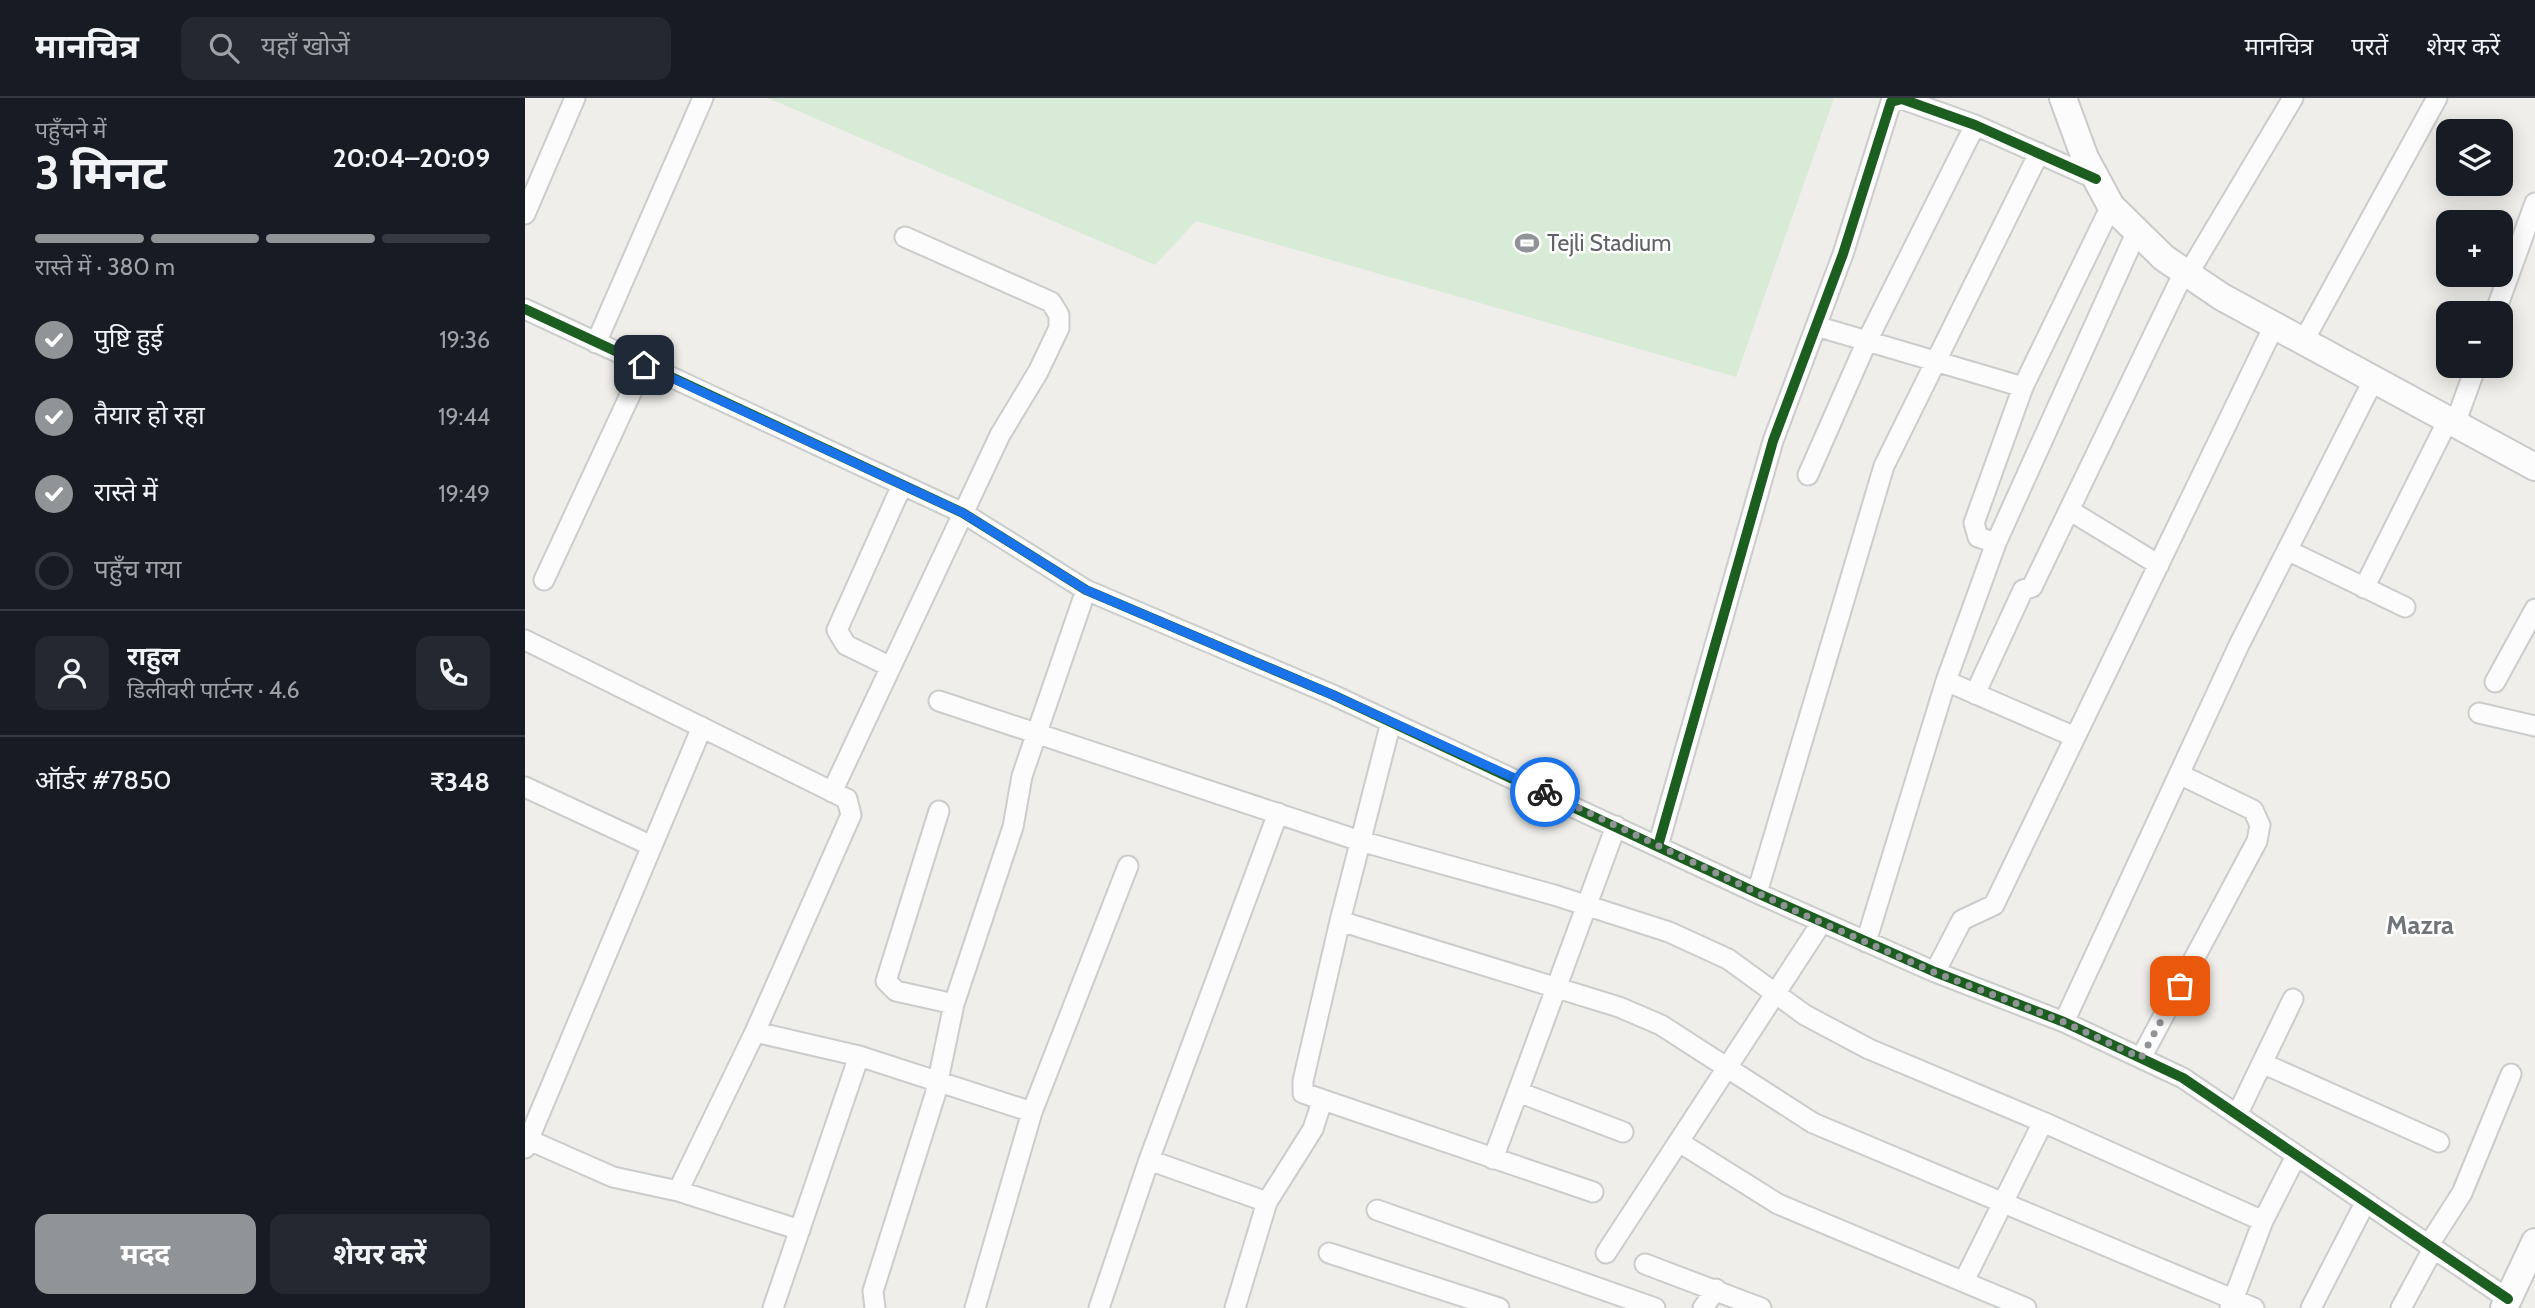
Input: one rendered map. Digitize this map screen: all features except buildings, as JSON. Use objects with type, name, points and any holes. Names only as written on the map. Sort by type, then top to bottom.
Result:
[{"type":"street","points":[[525,214],[575,98]]},
{"type":"street","points":[[596,343],[703,98]]},
{"type":"street","points":[[2063,98],[2085,158],[2111,205],[2164,258],[2222,297],[2535,467]]},
{"type":"street","points":[[1975,694],[2023,590],[2032,587],[2186,273],[2293,98]]},
{"type":"street","points":[[2303,342],[2437,98]]},
{"type":"street","points":[[1658,846],[1773,441],[1816,326],[1891,102],[1902,99],[1975,125],[2096,179]]},
{"type":"street","points":[[1808,475],[1867,341],[1975,125]]},
{"type":"street","points":[[1757,893],[1884,466],[2039,153]]},
{"type":"street","points":[[2499,301],[2535,203]]},
{"type":"street","points":[[1996,543],[1978,537],[1974,523],[2024,387],[2111,205]]},
{"type":"street","points":[[1866,942],[1946,681],[1996,543],[2137,231]]},
{"type":"street","points":[[832,792],[1000,435],[1038,372],[1059,328],[1059,314],[1051,302],[905,237]]},
{"type":"street","points":[[525,309],[963,513],[1086,590],[1391,722],[1866,942],[1934,972],[2064,1022],[2183,1078],[2431,1247],[2506,1303],[2535,1241]]},
{"type":"street","points":[[1816,326],[2024,387]]},
{"type":"street","points":[[1934,972],[1962,920],[1994,905],[2274,326]]},
{"type":"street","points":[[544,580],[644,365]]},
{"type":"street","points":[[2364,588],[2451,422],[2471,378]]},
{"type":"street","points":[[2064,1022],[2179,774],[2287,550],[2374,379]]},
{"type":"street","points":[[889,666],[846,645],[837,630],[902,485]]},
{"type":"street","points":[[2069,510],[2159,565]]},
{"type":"street","points":[[2287,550],[2405,607]]},
{"type":"street","points":[[874,1308],[873,1291],[937,1082],[954,1004],[1013,827],[1022,776],[1086,590]]},
{"type":"street","points":[[2495,682],[2535,608]]},
{"type":"street","points":[[525,640],[847,799],[851,814],[755,1032],[678,1191]]},
{"type":"street","points":[[1946,681],[2075,737]]},
{"type":"street","points":[[939,701],[1037,731],[1360,841],[1587,905],[1669,932],[1728,959],[1774,995],[1869,1049],[2043,1122],[2263,1221]]},
{"type":"street","points":[[2479,713],[2535,726]]},
{"type":"street","points":[[1391,722],[1340,921],[1302,1086],[1307,1096],[1593,1192]]},
{"type":"street","points":[[702,727],[527,1144],[614,1177],[678,1191],[800,1230]]},
{"type":"street","points":[[2141,1058],[2257,841],[2260,825],[2253,810],[2179,774]]},
{"type":"street","points":[[525,787],[652,846]]},
{"type":"street","points":[[939,811],[886,981],[897,991],[954,1004]]},
{"type":"street","points":[[1099,1308],[1149,1160],[1278,813]]},
{"type":"street","points":[[1493,1159],[1616,826]]},
{"type":"street","points":[[975,1308],[1032,1112],[1128,866]]},
{"type":"street","points":[[1340,921],[1619,1007],[1661,1025],[1813,1123],[2232,1304],[2253,1308]]},
{"type":"street","points":[[1606,1252],[1822,922]]},
{"type":"street","points":[[2237,1115],[2293,999]]},
{"type":"street","points":[[755,1032],[859,1056],[1032,1112]]},
{"type":"street","points":[[773,1308],[859,1056]]},
{"type":"street","points":[[2262,1063],[2439,1142]]},
{"type":"street","points":[[2401,1308],[2462,1193],[2511,1074]]},
{"type":"street","points":[[1518,1092],[1623,1132]]},
{"type":"street","points":[[1235,1308],[1267,1202],[1313,1129],[1322,1101]]},
{"type":"street","points":[[1964,1282],[2043,1122]]},
{"type":"street","points":[[1679,1142],[1778,1204],[2026,1308]]},
{"type":"street","points":[[2232,1304],[2263,1221],[2296,1156]]},
{"type":"street","points":[[1149,1160],[1267,1202]]},
{"type":"street","points":[[2315,1307],[2365,1203]]},
{"type":"street","points":[[1377,1210],[1655,1308]]},
{"type":"street","points":[[1329,1253],[1496,1308]]},
{"type":"street","points":[[1645,1264],[1761,1308]]},
{"type":"street","points":[[1703,1308],[1716,1289]]},
{"type":"green space","name":"Tejli Stadium","points":[[768,98],[1834,98],[1736,377],[1196,221],[1155,265]]},
{"type":"cycle path","points":[[1658,846],[1773,441],[1843,254],[1891,102],[1902,99],[1975,125],[2096,179]]},
{"type":"cycle path","points":[[525,309],[963,513],[1086,590],[1333,695],[1757,893],[1935,972],[2064,1022],[2183,1078],[2508,1299]]},
{"type":"way so far","points":[[1545,792],[1800,913],[1934,972],[2064,1022],[2141,1058],[2180,986]]},
{"type":"place","name":"Tejli Stadium","points":[[1527,243]]},
{"type":"district","name":"Mazra","points":[[2420,925]]},
{"type":"route","points":[[644,365],[963,513],[1086,590],[1333,695],[1545,792]]}]
